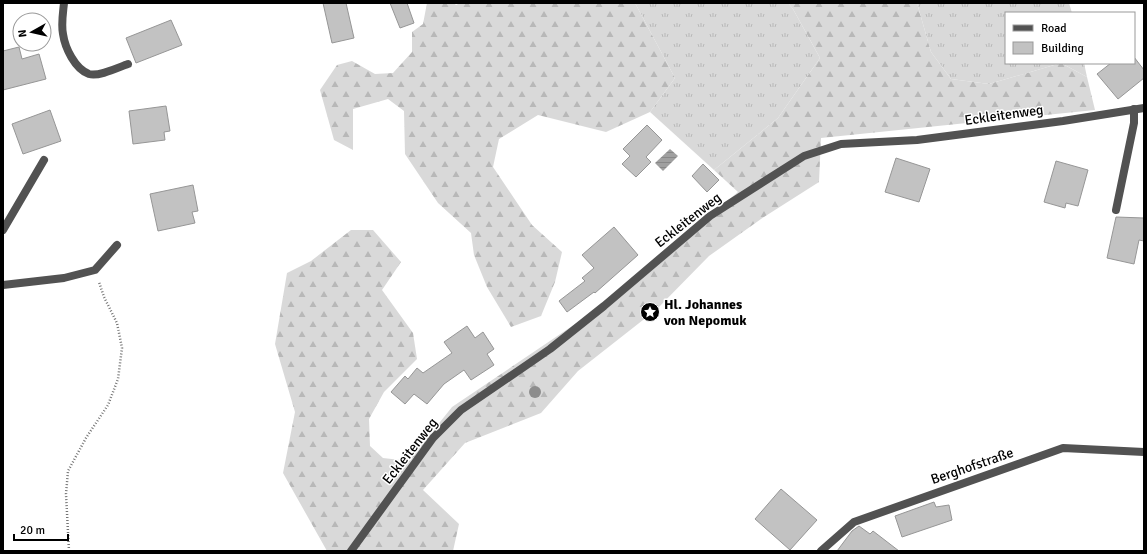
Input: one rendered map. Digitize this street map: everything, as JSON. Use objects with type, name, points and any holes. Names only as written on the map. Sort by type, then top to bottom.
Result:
[{"type":"street","points":[[64,3],[63,34],[68,51],[79,68],[90,74],[101,74],[128,64]]},
{"type":"street","name":"Eckleitenweg","points":[[351,551],[433,438],[461,410],[550,349],[604,306],[710,216],[804,156],[841,144],[917,140],[1063,121],[1144,108]]},
{"type":"street","points":[[1116,210],[1134,123],[1134,109]]},
{"type":"street","points":[[3,230],[44,160]]},
{"type":"street","points":[[3,285],[64,278],[95,270],[117,245]]},
{"type":"street","name":"Berghofstraße","points":[[821,551],[854,522],[1063,448],[1144,452]]},
{"type":"path","points":[[69,551],[66,494],[68,471],[86,438],[108,405],[118,379],[122,348],[117,323],[104,298],[95,270]]},
{"type":"green space","points":[[427,3],[454,3],[456,5],[460,3],[635,3],[675,78],[650,112],[606,132],[538,115],[499,139],[493,167],[532,225],[562,252],[555,282],[541,316],[511,327],[487,287],[474,255],[471,233],[438,203],[405,154],[404,111],[388,99],[353,109],[353,150],[334,140],[320,90],[337,65],[352,61],[375,74],[393,73],[412,52],[412,32],[423,24]]},
{"type":"green space","points":[[635,3],[788,3],[793,9],[820,58],[778,118],[714,170],[650,112],[675,78]]},
{"type":"green space","points":[[788,3],[917,3],[931,52],[951,79],[989,84],[1058,64],[1063,64],[1087,77],[1095,110],[821,138],[819,182],[761,219],[709,256],[657,309],[578,371],[541,413],[465,443],[423,490],[459,524],[453,551],[327,551],[283,473],[295,412],[275,344],[287,273],[311,261],[351,230],[373,230],[401,262],[382,290],[413,333],[417,359],[384,392],[369,419],[370,446],[383,458],[409,461],[452,407],[584,318],[738,192],[714,170],[778,118],[820,58],[793,9]]},
{"type":"green space","points":[[917,3],[1069,3],[1072,12],[1005,12],[1005,64],[1058,64],[989,84],[951,79],[931,52]]},
{"type":"green space","points":[[1063,64],[1084,64],[1087,77]]},
{"type":"shaded area","points":[[670,149],[678,156],[663,171],[655,163]]},
{"type":"building","points":[[323,3],[346,3],[354,38],[332,43]]},
{"type":"building","points":[[390,3],[407,3],[414,23],[400,28]]},
{"type":"building","points":[[171,20],[182,45],[136,63],[126,38]]},
{"type":"building","points":[[12,49],[12,52],[20,52],[22,59],[39,54],[46,79],[3,90],[3,51]]},
{"type":"building","points":[[1135,58],[1144,70],[1144,78],[1118,99],[1097,74],[1110,64],[1135,64]]},
{"type":"building","points":[[166,106],[170,131],[164,132],[165,140],[133,144],[129,111]]},
{"type":"building","points":[[50,110],[61,141],[23,154],[12,124]]},
{"type":"building","points":[[647,125],[662,140],[646,157],[651,162],[636,177],[622,164],[630,156],[623,149]]},
{"type":"building","points":[[896,158],[930,169],[919,202],[885,192]]},
{"type":"building","points":[[1056,161],[1088,170],[1078,206],[1066,203],[1065,208],[1044,202]]},
{"type":"building","points":[[703,164],[719,180],[707,192],[692,176]]},
{"type":"building","points":[[193,185],[198,211],[192,212],[195,223],[158,231],[150,194]]},
{"type":"building","points":[[1116,217],[1144,218],[1144,241],[1139,240],[1134,264],[1107,258]]},
{"type":"building","points":[[614,227],[638,255],[595,293],[594,292],[567,312],[559,301],[585,281],[582,278],[594,268],[582,255]]},
{"type":"building","points":[[467,326],[475,338],[483,332],[494,349],[487,354],[494,365],[471,380],[464,370],[444,384],[427,404],[414,394],[405,404],[391,392],[405,376],[408,379],[417,368],[423,373],[452,353],[444,342]]},
{"type":"building","points":[[781,489],[817,520],[790,550],[755,519]]},
{"type":"building","points":[[934,502],[936,507],[949,505],[952,520],[902,537],[895,516]]},
{"type":"building","points":[[859,526],[870,534],[873,531],[899,551],[837,551],[852,531]]},
{"type":"place","name":"Hl. Johannes von Nepomuk","points":[[650,312]]}]
